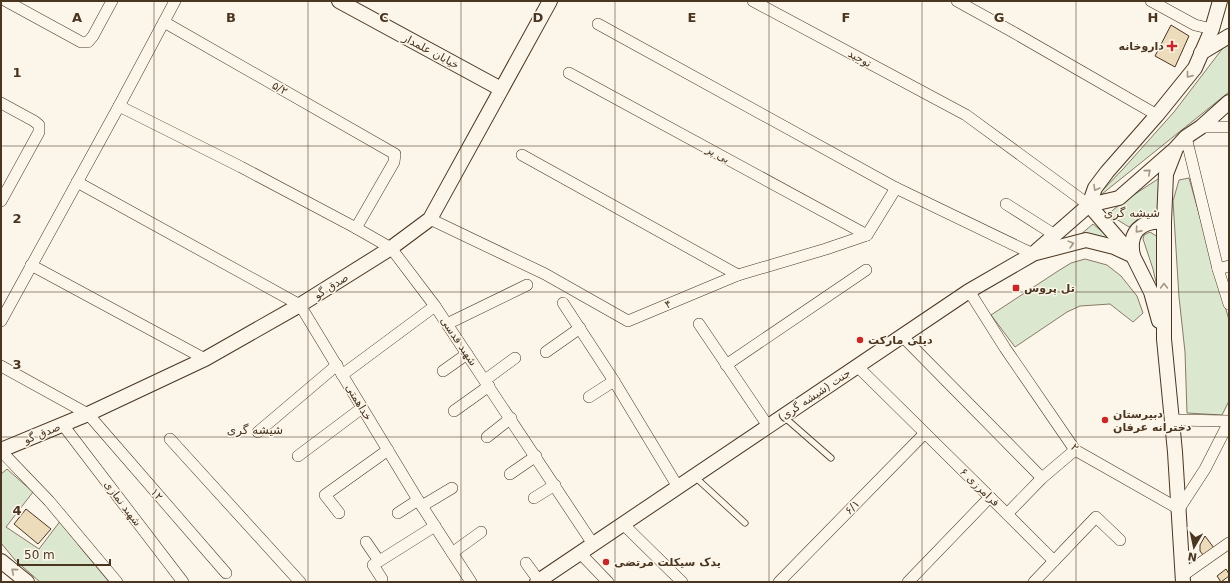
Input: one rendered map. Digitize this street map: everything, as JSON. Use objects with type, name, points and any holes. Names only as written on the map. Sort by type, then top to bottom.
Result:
[{"type":"street","points":[[6,1],[81,42],[88,42],[93,36],[112,1]]},
{"type":"street","points":[[1,321],[76,182],[120,106],[175,1]]},
{"type":"street","name":"خیابان علمدار","points":[[339,1],[501,89]]},
{"type":"street","name":"صدق گو","points":[[1,451],[88,414],[204,359],[300,305],[391,248],[430,219],[550,1]]},
{"type":"street","name":"توحید","points":[[753,1],[966,115],[1089,205]]},
{"type":"street","points":[[957,1],[1157,115]]},
{"type":"street","points":[[1151,1],[1195,25],[1212,29]]},
{"type":"street","points":[[1089,205],[1095,188],[1195,68],[1212,29],[1220,1]]},
{"type":"street","name":"۵/۲","points":[[164,22],[395,154],[394,162],[356,228]]},
{"type":"street","points":[[598,24],[896,188],[1033,254],[1086,240],[1114,247],[1133,256]]},
{"type":"street","points":[[1201,53],[1229,36]]},
{"type":"street","name":"بی پر","points":[[569,73],[867,235]]},
{"type":"street","points":[[1089,205],[1119,198],[1175,149],[1186,137],[1201,127],[1229,102]]},
{"type":"street","points":[[1,103],[34,121],[39,125],[40,132],[1,200]]},
{"type":"street","points":[[120,106],[241,167],[391,248]]},
{"type":"street","points":[[1201,127],[1229,127]]},
{"type":"street","points":[[1186,137],[1224,267],[1229,304]]},
{"type":"street","points":[[1175,149],[1166,174],[1164,222],[1164,339],[1172,420],[1183,579]]},
{"type":"street","points":[[522,155],[738,275]]},
{"type":"street","points":[[76,182],[300,305]]},
{"type":"street","points":[[867,235],[896,188]]},
{"type":"street","points":[[1006,204],[1055,235]]},
{"type":"street","points":[[1089,205],[1133,256]]},
{"type":"street","name":"جنت (شیشه گری)","points":[[538,581],[969,291],[1033,254],[1089,205]]},
{"type":"street","name":"۴","points":[[430,219],[545,274],[628,321],[738,275],[826,249],[867,235]]},
{"type":"street","points":[[1164,222],[1154,221],[1137,229],[1132,238],[1131,247],[1133,256],[1151,292],[1164,339]]},
{"type":"street","name":"شهید قدسی","points":[[391,248],[435,306],[594,544]]},
{"type":"street","points":[[31,265],[204,359]]},
{"type":"street","points":[[726,365],[866,270]]},
{"type":"street","points":[[447,324],[527,285]]},
{"type":"street","name":"۲","points":[[969,291],[1005,348],[1076,450],[1178,509]]},
{"type":"street","points":[[563,303],[614,382],[678,487]]},
{"type":"street","name":"خداهمتی","points":[[300,305],[420,503],[471,582]]},
{"type":"street","points":[[258,432],[339,370],[435,306]]},
{"type":"street","points":[[699,324],[768,426]]},
{"type":"street","points":[[546,352],[580,328]]},
{"type":"street","points":[[902,336],[1042,478]]},
{"type":"street","points":[[443,371],[467,354]]},
{"type":"street","points":[[454,411],[515,358]]},
{"type":"street","points":[[1,366],[88,414]]},
{"type":"street","name":"فرامرزی ۶","points":[[858,366],[1054,561]]},
{"type":"street","points":[[590,397],[614,382]]},
{"type":"street","points":[[298,456],[362,408]]},
{"type":"street","name":"۱۲","points":[[88,414],[226,574]]},
{"type":"street","points":[[487,437],[510,418]]},
{"type":"street","points":[[1172,420],[1229,422],[1205,469],[1178,509]]},
{"type":"street","name":"شهید نمازی","points":[[63,425],[183,582]]},
{"type":"street","name":"۶/۱","points":[[779,582],[925,433]]},
{"type":"street","points":[[170,439],[300,582]]},
{"type":"street","points":[[339,513],[325,495],[388,450]]},
{"type":"street","points":[[1007,514],[1042,478],[1076,450]]},
{"type":"street","points":[[1,451],[49,501],[117,582]]},
{"type":"street","points":[[510,474],[536,456]]},
{"type":"street","points":[[534,498],[555,485]]},
{"type":"street","points":[[398,513],[452,488]]},
{"type":"street","points":[[908,582],[990,497]]},
{"type":"street","points":[[1041,579],[1054,561],[1096,517],[1120,540]]},
{"type":"street","points":[[623,524],[682,582]]},
{"type":"street","points":[[382,579],[373,565],[435,526]]},
{"type":"street","points":[[452,553],[481,532]]},
{"type":"street","points":[[366,542],[379,561]]},
{"type":"street","points":[[1183,579],[1229,543]]},
{"type":"street","points":[[580,553],[608,582]]},
{"type":"street","points":[[1,561],[27,582]]},
{"type":"street","points":[[526,563],[538,581]]},
{"type":"lane","points":[[783,416],[831,458]]},
{"type":"lane","points":[[694,476],[745,523]]},
{"type":"green space","points":[[1229,40],[1229,92],[1102,194],[1100,193],[1174,112]]},
{"type":"green space","points":[[1161,177],[1157,217],[1145,217],[1129,227],[1108,214],[1123,202]]},
{"type":"green space","points":[[1189,178],[1229,320],[1229,401],[1222,415],[1187,413],[1185,352],[1179,297],[1173,201],[1179,180]]},
{"type":"green space","points":[[1093,224],[1112,240],[1080,235]]},
{"type":"green space","points":[[1150,232],[1158,237],[1161,304],[1153,269],[1143,239],[1144,235]]},
{"type":"green space","points":[[1085,259],[1107,265],[1121,276],[1137,296],[1143,313],[1133,322],[1110,304],[1080,306],[1067,312],[1015,347],[991,315],[1071,263]]},
{"type":"green space","points":[[7,469],[33,492],[6,527],[39,549],[61,520],[80,547],[109,582],[40,582],[15,560],[1,543],[1,474]]},
{"type":"building","name":"داروخانه","points":[[1171,25],[1189,36],[1175,67],[1155,56]]},
{"type":"building","points":[[26,509],[51,529],[38,544],[14,524]]},
{"type":"building","points":[[1205,536],[1214,548],[1203,555],[1200,551],[1200,545]]},
{"type":"building","points":[[1226,569],[1229,576],[1221,582],[1217,576]]},
{"type":"place","name":"داروخانه","points":[[1172,46]]},
{"type":"place","name":"تل پروس","points":[[1016,288]]},
{"type":"place","name":"دیلی مارکت","points":[[860,340]]},
{"type":"place","name":"دبیرستان دخترانه عرفان","points":[[1105,420]]},
{"type":"place","name":"یدک سیکلت مرتضی","points":[[606,562]]},
{"type":"district","name":"شیشه گری","points":[[1132,213]]},
{"type":"district","name":"شیشه گری","points":[[255,430]]}]
